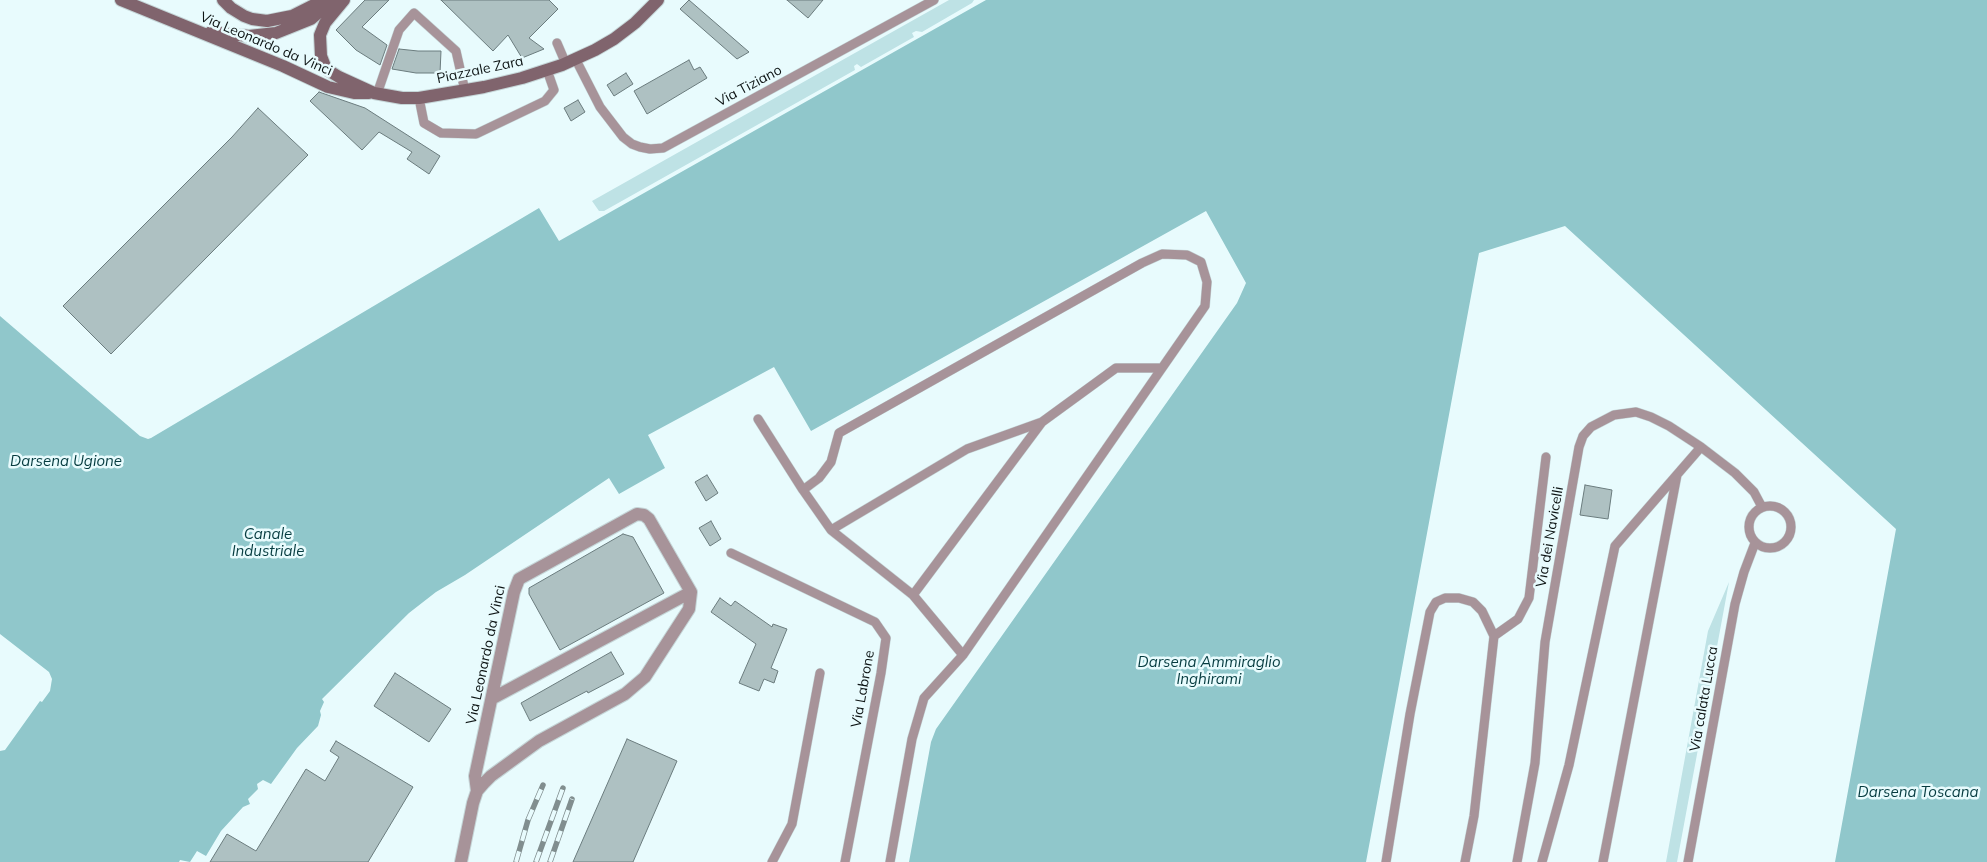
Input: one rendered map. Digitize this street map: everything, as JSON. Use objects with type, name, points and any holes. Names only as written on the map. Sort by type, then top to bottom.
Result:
[{"type":"main road","name":"Via Leonardo da Vinci","points":[[121,0],[283,66],[328,87],[354,93],[375,93]]},
{"type":"main road","points":[[223,0],[231,8],[244,16],[267,21],[292,16],[324,0]]},
{"type":"main road","points":[[184,27],[226,35],[265,35],[288,29],[306,21],[322,12],[333,0]]},
{"type":"main road","points":[[344,0],[325,23],[320,35],[323,62],[332,74],[375,93]]},
{"type":"main road","name":"Piazzale Zara","points":[[375,93],[402,98],[419,98],[512,81],[547,70],[571,62],[614,39],[635,23],[658,0]]},
{"type":"street","name":"Via Leonardo da Vinci","points":[[461,862],[477,791],[476,776],[514,592],[520,579],[637,514],[644,515],[649,519],[691,592],[689,609],[645,677],[625,694],[539,741],[491,776],[477,791]]},
{"type":"street","points":[[493,698],[691,592]]},
{"type":"lane","name":"Via Tiziano","points":[[571,62],[623,137],[632,144],[650,149],[664,148],[934,0]]},
{"type":"lane","points":[[375,93],[399,30],[414,13],[456,51],[465,91]]},
{"type":"lane","points":[[557,43],[571,62]]},
{"type":"lane","points":[[419,98],[424,123],[441,133],[476,134],[545,101],[554,90],[547,70]]},
{"type":"lane","points":[[803,490],[819,478],[831,462],[839,433],[1142,263],[1162,254],[1187,255],[1201,262],[1207,282],[1205,306],[963,655],[924,698],[912,738],[890,862]]},
{"type":"lane","points":[[831,530],[967,449],[1042,422],[1116,368],[1161,368]]},
{"type":"lane","name":"Via dei Navicelli","points":[[1517,862],[1535,762],[1546,642],[1579,447],[1583,436],[1590,427],[1614,416],[1636,412],[1651,416],[1701,447],[1735,474],[1754,492],[1762,507]]},
{"type":"lane","points":[[758,419],[831,530],[913,596],[963,655]]},
{"type":"lane","points":[[913,596],[1042,422]]},
{"type":"lane","points":[[1542,862],[1569,765],[1615,546],[1701,447]]},
{"type":"lane","points":[[1494,636],[1518,618],[1529,598],[1546,457]]},
{"type":"lane","points":[[1603,862],[1677,475]]},
{"type":"lane","points":[[1772,505],[1782,510],[1788,516],[1791,524],[1786,541],[1778,547],[1768,548],[1755,543],[1749,532],[1748,522],[1754,512],[1762,507],[1772,505]]},
{"type":"lane","name":"Via calata Lucca","points":[[1688,862],[1735,604],[1755,543]]},
{"type":"lane","name":"Via Labrone","points":[[731,553],[876,622],[886,638],[845,862]]},
{"type":"lane","points":[[1386,862],[1410,714],[1430,612],[1436,602],[1445,598],[1459,598],[1473,602],[1482,611],[1494,636],[1474,816],[1465,862]]},
{"type":"lane","points":[[772,862],[792,824],[820,673]]},
{"type":"shaded area","points":[[949,0],[974,0],[972,3],[922,32],[916,31],[912,33],[914,37],[861,67],[857,64],[854,66],[855,70],[604,211],[599,211],[592,201]]},
{"type":"shaded area","points":[[1729,582],[1677,862],[1666,862],[1708,631]]},
{"type":"water","points":[[986,0],[1987,0],[1987,862],[1835,862],[1896,529],[1565,226],[1479,253],[1366,862],[909,862],[931,742],[936,729],[1237,303],[1246,283],[1206,211],[811,431],[774,367],[648,435],[665,468],[619,494],[609,478],[465,575],[436,592],[409,613],[322,699],[324,702],[320,711],[321,715],[318,726],[297,748],[271,784],[263,780],[257,784],[258,789],[248,799],[250,804],[243,807],[221,831],[206,856],[197,851],[190,862],[180,860],[179,862],[0,862],[0,751],[5,750],[40,701],[42,702],[50,691],[52,679],[49,672],[0,634],[0,316],[140,436],[148,439],[539,208],[559,241]]},
{"type":"building","points":[[365,0],[389,0],[362,27],[387,45],[380,65],[356,50],[336,30]]},
{"type":"building","points":[[441,0],[549,0],[558,9],[529,38],[544,49],[522,58],[508,35],[493,51]]},
{"type":"building","points":[[689,0],[749,52],[737,59],[680,9]]},
{"type":"building","points":[[787,0],[823,0],[808,18]]},
{"type":"building","points":[[399,49],[441,51],[440,73],[416,73],[392,69]]},
{"type":"building","points":[[689,60],[694,70],[700,67],[707,78],[647,114],[634,91]]},
{"type":"building","points":[[626,73],[633,84],[614,96],[607,85]]},
{"type":"building","points":[[319,92],[365,108],[440,156],[429,174],[407,159],[412,152],[379,132],[362,150],[310,101]]},
{"type":"building","points":[[578,100],[585,112],[571,121],[564,108]]},
{"type":"building","points":[[258,108],[308,155],[111,354],[63,306],[232,137]]},
{"type":"building","points":[[707,475],[718,493],[706,501],[695,482]]},
{"type":"building","points":[[1585,485],[1612,490],[1608,519],[1580,515]]},
{"type":"building","points":[[711,521],[721,539],[710,546],[699,528]]},
{"type":"building","points":[[623,534],[633,537],[664,593],[560,650],[529,594],[529,588]]},
{"type":"building","points":[[720,598],[731,606],[735,601],[772,627],[773,624],[787,629],[771,668],[778,671],[774,683],[764,679],[759,691],[739,683],[756,644],[711,612]]},
{"type":"building","points":[[611,652],[624,674],[530,721],[521,703]]},
{"type":"building","points":[[395,673],[451,709],[429,742],[374,706]]},
{"type":"building","points":[[627,739],[677,761],[633,862],[573,862]]},
{"type":"building","points":[[336,741],[413,787],[368,862],[210,862],[227,834],[256,851],[306,769],[325,781],[339,757],[330,751]]},
{"type":"railway","points":[[516,862],[528,820],[543,785]]},
{"type":"railway","points":[[536,862],[563,788]]},
{"type":"railway","points":[[550,862],[572,799]]},
{"type":"water label","name":"Darsena Ugione","points":[[66,461]]},
{"type":"water label","name":"Canale Industriale","points":[[268,542]]},
{"type":"water label","name":"Darsena Ammiraglio Inghirami","points":[[1209,670]]},
{"type":"water label","name":"Darsena Toscana","points":[[1918,792]]}]
